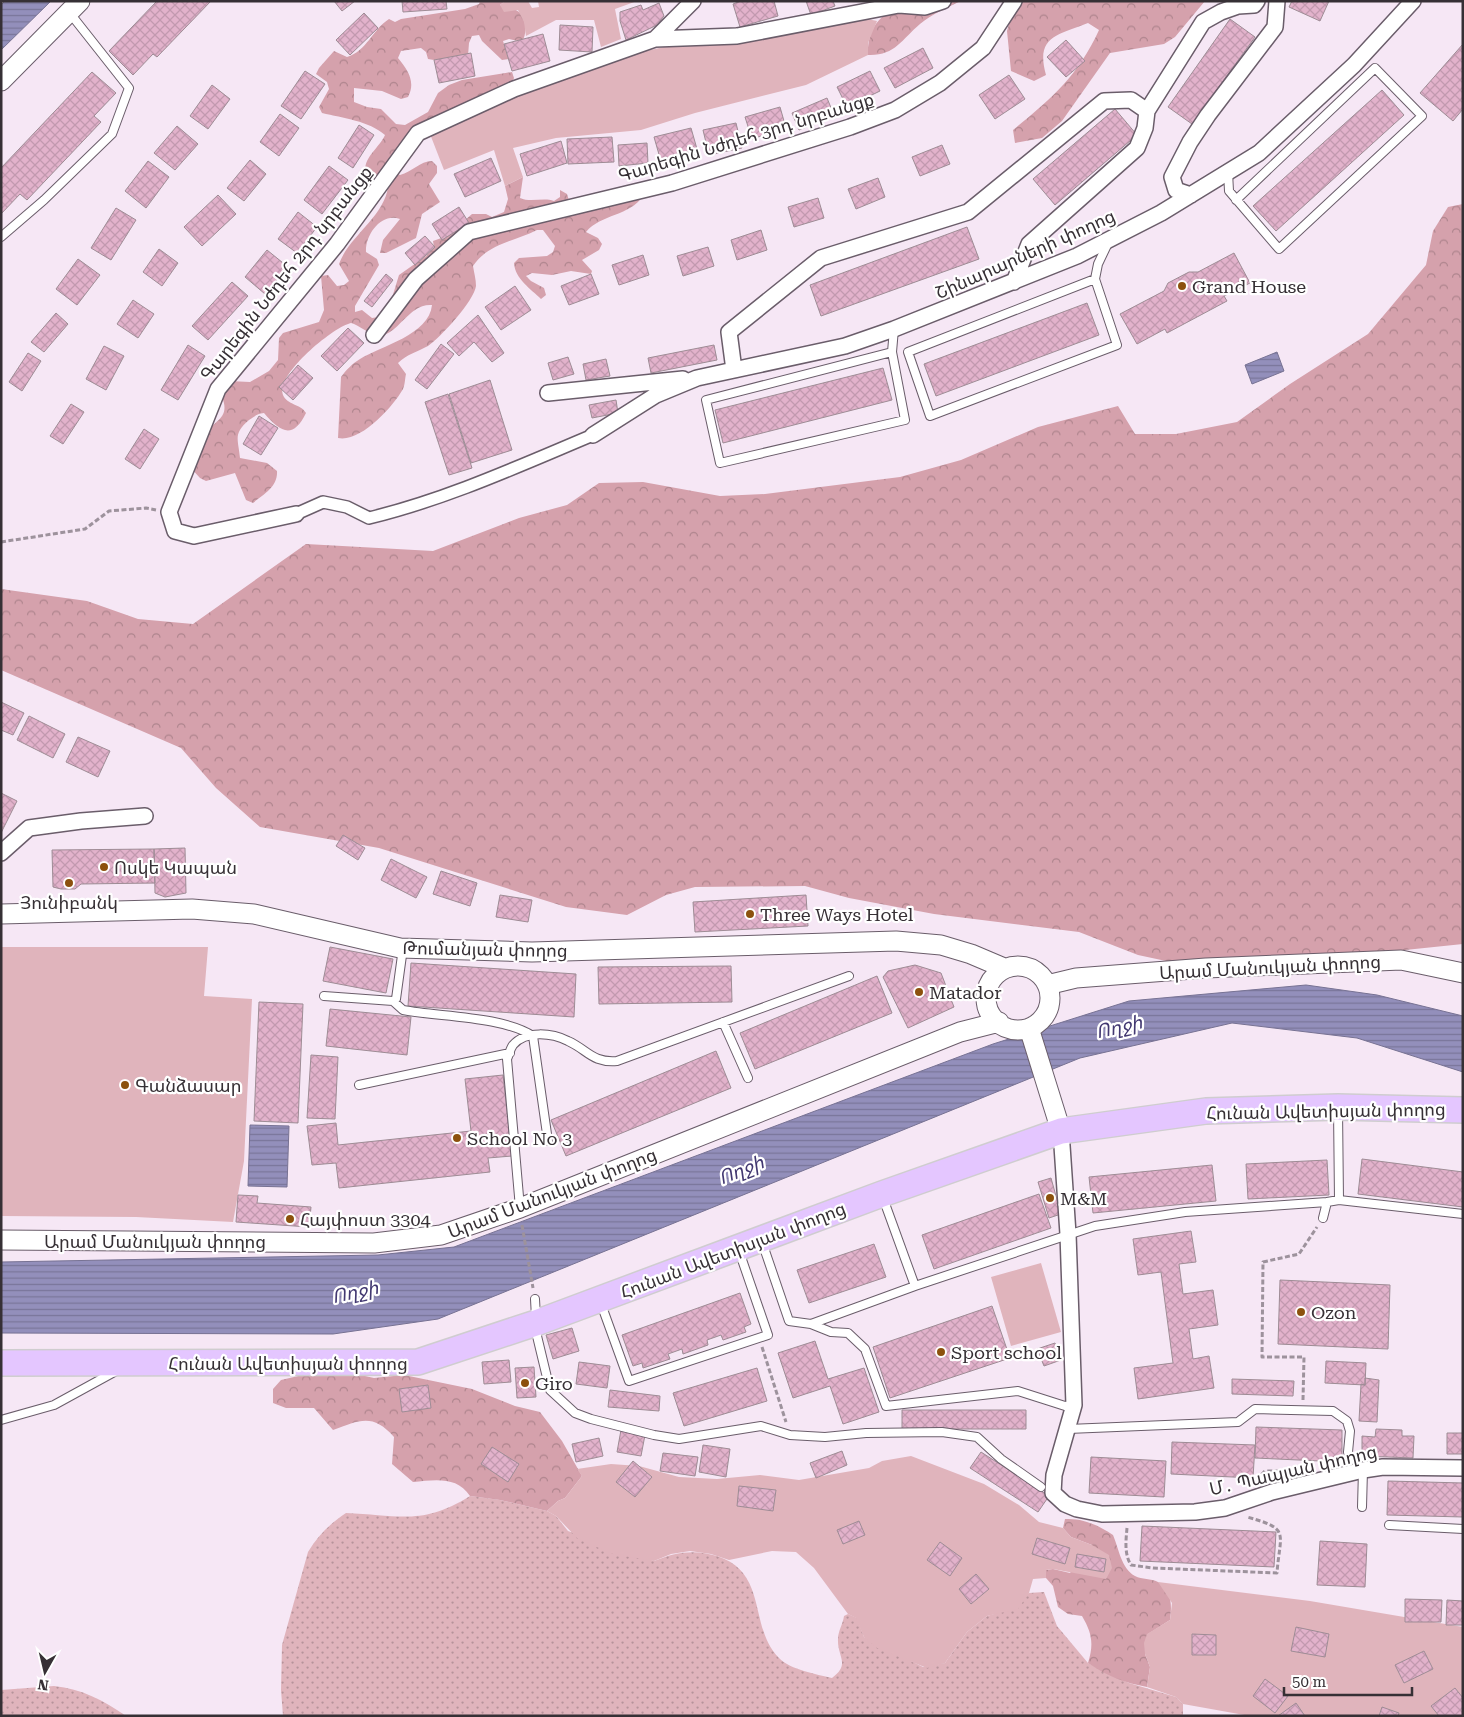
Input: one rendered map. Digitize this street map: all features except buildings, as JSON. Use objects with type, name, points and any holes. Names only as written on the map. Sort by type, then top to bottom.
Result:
[{"type":"highway","name":"Հունան Ավետիսյան փողոց","points":[[1,1363],[418,1362],[536,1311],[599,1300],[738,1249],[882,1194],[1059,1121],[1206,1111],[1338,1107],[1463,1110]]},
{"type":"street","name":"Գարեգին Նժդեհ 2րդ նրբանցք","points":[[169,512],[218,388],[336,244],[418,133],[514,89],[655,39],[693,1]]},
{"type":"street","points":[[655,39],[737,36],[899,5],[925,7],[943,1]]},
{"type":"street","name":"Գարեգին Նժդեհ 3րդ նրբանցք","points":[[374,335],[416,279],[469,232],[672,183],[850,127],[894,110],[940,83],[983,48],[1014,1]]},
{"type":"street","points":[[1014,282],[1029,244],[1137,148],[1145,128],[1147,111],[1203,22],[1221,12],[1238,6],[1254,5],[1257,1]]},
{"type":"street","points":[[1191,195],[1176,190],[1172,177],[1190,142],[1275,27],[1276,1]]},
{"type":"street","name":"Շինարարների փողոց","points":[[593,435],[656,395],[697,378],[845,346],[1014,282],[1077,256],[1110,239],[1191,195],[1266,146],[1354,64],[1413,1]]},
{"type":"street","points":[[1,81],[75,7]]},
{"type":"street","points":[[734,370],[728,332],[821,258],[968,212],[1104,101],[1131,100],[1147,111]]},
{"type":"street","points":[[548,393],[697,378]]},
{"type":"street","points":[[169,512],[175,531],[194,536],[296,514],[323,502],[347,507],[369,518],[414,507],[481,482],[593,435]]},
{"type":"street","points":[[1,854],[29,828],[81,821],[145,816]]},
{"type":"street","name":"Թումանյան փողոց","points":[[1,914],[192,909],[245,913],[403,948],[532,952],[896,941],[941,945],[1004,968]]},
{"type":"street","points":[[970,954],[990,981]]},
{"type":"street","name":"Արամ Մանուկյան փողոց","points":[[1047,985],[1076,978],[1206,968],[1400,960],[1463,973]]},
{"type":"street","points":[[1050,1006],[1047,985],[1037,972],[1027,967],[1004,968],[990,981],[986,993],[986,1006],[993,1018],[1005,1027],[1015,1030],[1029,1029],[1042,1018],[1050,1006],[1076,978]]},
{"type":"street","name":"Արամ Մանուկյան փողոց","points":[[960,1032],[986,1006]]},
{"type":"street","name":"Արամ Մանուկյան փողոց","points":[[1,1240],[374,1242],[441,1235],[521,1216],[960,1032],[999,1022]]},
{"type":"street","points":[[1029,1029],[1059,1121]]},
{"type":"street","name":"Մ․ Պապյան փողոց","points":[[1059,1121],[1068,1234],[1074,1405],[1054,1475],[1054,1494],[1065,1504],[1077,1509],[1102,1514],[1225,1508],[1272,1492],[1363,1470],[1383,1467],[1463,1468]]},
{"type":"lane","points":[[1,237],[44,200],[112,134],[129,88],[75,7]]},
{"type":"lane","points":[[1228,172],[1229,191],[1236,200],[1279,249],[1422,116],[1375,68],[1236,200]]},
{"type":"lane","points":[[1094,279],[908,352],[930,416],[1117,345],[1094,279],[1098,264],[1110,239]]},
{"type":"lane","points":[[892,352],[706,400],[720,463],[906,420],[892,352],[894,329]]},
{"type":"lane","points":[[393,1001],[398,993],[403,948]]},
{"type":"lane","points":[[521,1216],[507,1060],[513,1045],[524,1038],[543,1034],[568,1040],[604,1062],[625,1058],[849,976]]},
{"type":"lane","points":[[324,996],[393,1001],[403,1010],[521,1028],[533,1036],[548,1141]]},
{"type":"lane","points":[[723,1022],[748,1078]]},
{"type":"lane","points":[[359,1085],[510,1053]]},
{"type":"lane","points":[[1338,1107],[1339,1200]]},
{"type":"lane","points":[[882,1194],[915,1286]]},
{"type":"lane","points":[[811,1324],[915,1286],[1095,1226],[1185,1212],[1339,1200],[1463,1214]]},
{"type":"lane","points":[[1323,1218],[1327,1202]]},
{"type":"lane","points":[[761,1240],[789,1321],[811,1324],[831,1332],[848,1333],[865,1349],[886,1406],[1018,1392],[1065,1406],[1074,1405]]},
{"type":"lane","points":[[599,1300],[629,1381],[768,1335],[738,1249]]},
{"type":"lane","points":[[536,1311],[537,1336],[550,1390],[575,1413],[654,1435],[679,1438],[761,1426],[790,1435],[825,1437],[873,1432],[942,1432],[977,1437],[1001,1459],[1041,1487]]},
{"type":"lane","points":[[1,1420],[54,1405],[129,1364]]},
{"type":"lane","points":[[1068,1429],[1238,1422],[1255,1409],[1333,1411],[1347,1421],[1350,1431],[1348,1452]]},
{"type":"lane","points":[[1362,1507],[1363,1470]]},
{"type":"lane","points":[[1389,1525],[1463,1528]]},
{"type":"path","points":[[1,542],[85,529],[110,511],[146,508],[169,512]]},
{"type":"path","points":[[521,1216],[536,1311]]},
{"type":"path","points":[[1303,1410],[1304,1357],[1262,1357],[1263,1262],[1299,1254],[1323,1218]]},
{"type":"path","points":[[759,1337],[790,1435]]},
{"type":"path","points":[[1250,1483],[1266,1471],[1293,1470]]},
{"type":"path","points":[[1128,1514],[1125,1546],[1131,1565],[1153,1568],[1277,1573],[1280,1534],[1278,1528],[1272,1523],[1225,1508]]},
{"type":"shaded area","points":[[505,1],[528,1],[532,8],[539,7],[538,1],[637,1],[615,9],[621,39],[601,47],[594,20],[556,20],[526,36],[524,22],[518,10],[504,12],[500,5]]},
{"type":"shaded area","points":[[853,16],[877,21],[868,43],[868,55],[806,85],[695,113],[641,130],[556,138],[513,148],[523,177],[505,186],[494,150],[444,170],[430,134],[523,89],[646,51],[704,38]]},
{"type":"shaded area","name":"Գանձասար","points":[[1,947],[208,947],[204,996],[252,999],[244,1161],[233,1222],[136,1217],[1,1216]]},
{"type":"shaded area","points":[[1041,1263],[1061,1332],[1011,1346],[991,1277]]},
{"type":"shaded area","points":[[911,1456],[984,1484],[1019,1505],[1039,1522],[1063,1528],[1071,1537],[1092,1545],[1109,1555],[1112,1568],[1106,1579],[1053,1569],[1046,1570],[1046,1578],[1033,1579],[1029,1593],[1018,1609],[987,1616],[967,1632],[945,1663],[927,1668],[877,1648],[864,1637],[856,1618],[848,1614],[814,1568],[796,1552],[772,1551],[729,1560],[711,1554],[690,1551],[671,1554],[654,1561],[613,1554],[578,1539],[556,1516],[547,1511],[558,1501],[565,1498],[582,1476],[577,1469],[611,1464],[639,1466],[679,1477],[717,1479],[760,1475],[799,1480],[869,1468],[882,1461]]},
{"type":"shaded area","points":[[470,1496],[500,1500],[547,1511],[556,1516],[568,1531],[654,1561],[670,1555],[693,1552],[717,1556],[733,1564],[744,1575],[751,1588],[764,1631],[770,1645],[779,1658],[797,1669],[832,1678],[841,1669],[842,1660],[838,1636],[844,1616],[848,1614],[857,1618],[864,1637],[923,1667],[945,1663],[967,1632],[987,1616],[994,1614],[1029,1593],[1044,1592],[1057,1626],[1088,1663],[1129,1683],[1176,1697],[1183,1704],[1183,1716],[283,1716],[281,1690],[282,1645],[308,1552],[320,1535],[346,1513],[396,1516],[424,1515],[438,1512]]},
{"type":"shaded area","points":[[1158,1582],[1310,1601],[1463,1627],[1463,1716],[1250,1716],[1183,1704],[1176,1697],[1147,1687],[1150,1667],[1145,1654],[1144,1643],[1147,1634],[1170,1620],[1172,1603]]},
{"type":"shaded area","points":[[64,1687],[92,1696],[126,1716],[1,1716],[1,1690]]},
{"type":"green space","points":[[480,1],[505,1],[500,5],[518,11],[524,19],[525,31],[522,42],[509,39],[503,41],[509,59],[502,60],[482,41],[479,35],[472,36],[469,43],[468,56],[434,60],[428,59],[426,52],[421,48],[401,51],[398,58],[408,72],[411,81],[408,97],[401,99],[382,91],[354,88],[354,102],[367,107],[381,109],[396,124],[405,125],[428,112],[438,93],[449,85],[462,80],[512,72],[514,78],[511,85],[441,117],[393,171],[400,175],[428,161],[432,161],[437,166],[437,173],[429,184],[440,202],[422,214],[416,238],[386,253],[380,253],[383,240],[400,219],[387,219],[376,226],[368,238],[366,252],[377,259],[379,265],[355,306],[355,312],[362,310],[372,318],[379,317],[391,301],[399,275],[426,256],[434,247],[433,241],[447,236],[472,214],[486,214],[492,217],[504,212],[508,199],[505,186],[523,177],[520,198],[554,201],[560,197],[560,190],[567,194],[571,207],[643,196],[631,208],[599,222],[586,232],[598,238],[602,244],[599,250],[582,260],[592,271],[591,274],[571,271],[552,275],[532,273],[526,276],[544,288],[546,295],[541,299],[520,279],[514,263],[519,258],[547,256],[553,252],[555,246],[543,230],[537,230],[486,252],[473,266],[476,286],[474,293],[463,309],[428,346],[405,357],[398,363],[406,374],[404,387],[392,405],[366,429],[347,438],[338,438],[341,377],[360,359],[413,332],[429,315],[432,305],[423,306],[416,310],[390,332],[383,335],[372,334],[351,323],[332,333],[319,342],[296,364],[283,386],[285,398],[306,413],[301,422],[291,430],[286,430],[275,425],[264,413],[249,420],[239,433],[240,458],[267,463],[277,471],[277,477],[270,490],[253,503],[246,500],[235,473],[206,481],[200,478],[190,467],[209,429],[223,415],[224,404],[222,397],[229,381],[250,382],[269,371],[278,360],[279,338],[283,333],[319,322],[324,310],[321,276],[328,275],[337,286],[344,285],[349,281],[339,264],[350,244],[380,208],[385,198],[388,187],[384,182],[366,177],[365,170],[368,159],[385,135],[364,123],[322,113],[319,107],[329,89],[327,82],[316,74],[319,68],[334,51],[347,57],[360,50],[389,19],[395,22],[401,19],[465,9],[479,4]]},
{"type":"green space","points":[[909,1],[961,1],[925,20],[891,50],[877,55],[868,55],[870,35],[878,21],[891,10]]},
{"type":"green space","points":[[1015,1],[1205,1],[1175,37],[1164,44],[1110,53],[1062,121],[1042,138],[1015,143],[1013,130],[1040,108],[1073,74],[1099,30],[1088,23],[1059,34],[1052,39],[1044,52],[1043,62],[1046,75],[1034,81],[1011,71],[1007,31]]},
{"type":"green space","points":[[1463,204],[1463,944],[1328,958],[1180,964],[1138,955],[1079,932],[934,914],[849,898],[805,886],[695,887],[666,895],[627,915],[566,907],[379,848],[260,827],[216,788],[181,748],[1,670],[1,589],[87,601],[138,619],[193,624],[306,544],[433,551],[519,518],[567,505],[599,483],[643,482],[720,496],[765,494],[900,477],[961,460],[1038,427],[1118,406],[1135,434],[1176,434],[1237,422],[1290,384],[1368,334],[1426,265],[1433,231],[1448,207]]},
{"type":"green space","points":[[320,1371],[347,1372],[374,1378],[404,1375],[472,1389],[515,1406],[540,1412],[562,1441],[582,1476],[565,1498],[558,1501],[547,1511],[500,1500],[470,1496],[459,1485],[452,1482],[437,1480],[413,1482],[392,1464],[394,1437],[379,1424],[359,1421],[333,1430],[314,1408],[286,1408],[273,1403],[273,1389],[281,1380]]},
{"type":"green space","points":[[1065,1519],[1090,1523],[1113,1535],[1123,1563],[1130,1573],[1158,1582],[1166,1589],[1171,1604],[1170,1620],[1148,1634],[1145,1654],[1150,1667],[1147,1687],[1116,1678],[1088,1663],[1091,1639],[1082,1616],[1068,1614],[1058,1607],[1053,1586],[1046,1578],[1046,1570],[1053,1569],[1070,1573],[1092,1545],[1071,1537],[1063,1528]]},
{"type":"water","points":[[5,1],[51,1],[1,50],[1,5]]},
{"type":"water","points":[[1277,352],[1284,371],[1252,384],[1245,365]]},
{"type":"water","name":"Ողջի","points":[[1306,985],[1377,995],[1463,1016],[1463,1072],[1357,1038],[1232,1023],[1080,1058],[438,1319],[333,1334],[1,1333],[1,1262],[378,1255],[454,1247],[993,1044],[1129,1001]]},
{"type":"water","points":[[250,1125],[289,1126],[287,1187],[248,1186]]},
{"type":"place","name":"Grand House","points":[[1182,286]]},
{"type":"place","name":"Ոսկե Կապան","points":[[104,867]]},
{"type":"place","name":"Յունիբանկ","points":[[69,883]]},
{"type":"place","name":"Three Ways Hotel","points":[[750,914]]},
{"type":"place","name":"Matador","points":[[919,992]]},
{"type":"place","name":"Գանձասար","points":[[125,1085]]},
{"type":"place","name":"School No 3","points":[[457,1138]]},
{"type":"place","name":"M&M","points":[[1050,1198]]},
{"type":"place","name":"Հայփոստ 3304","points":[[290,1219]]},
{"type":"place","name":"Ozon","points":[[1301,1312]]},
{"type":"place","name":"Sport school","points":[[941,1352]]},
{"type":"place","name":"Giro","points":[[525,1383]]}]
